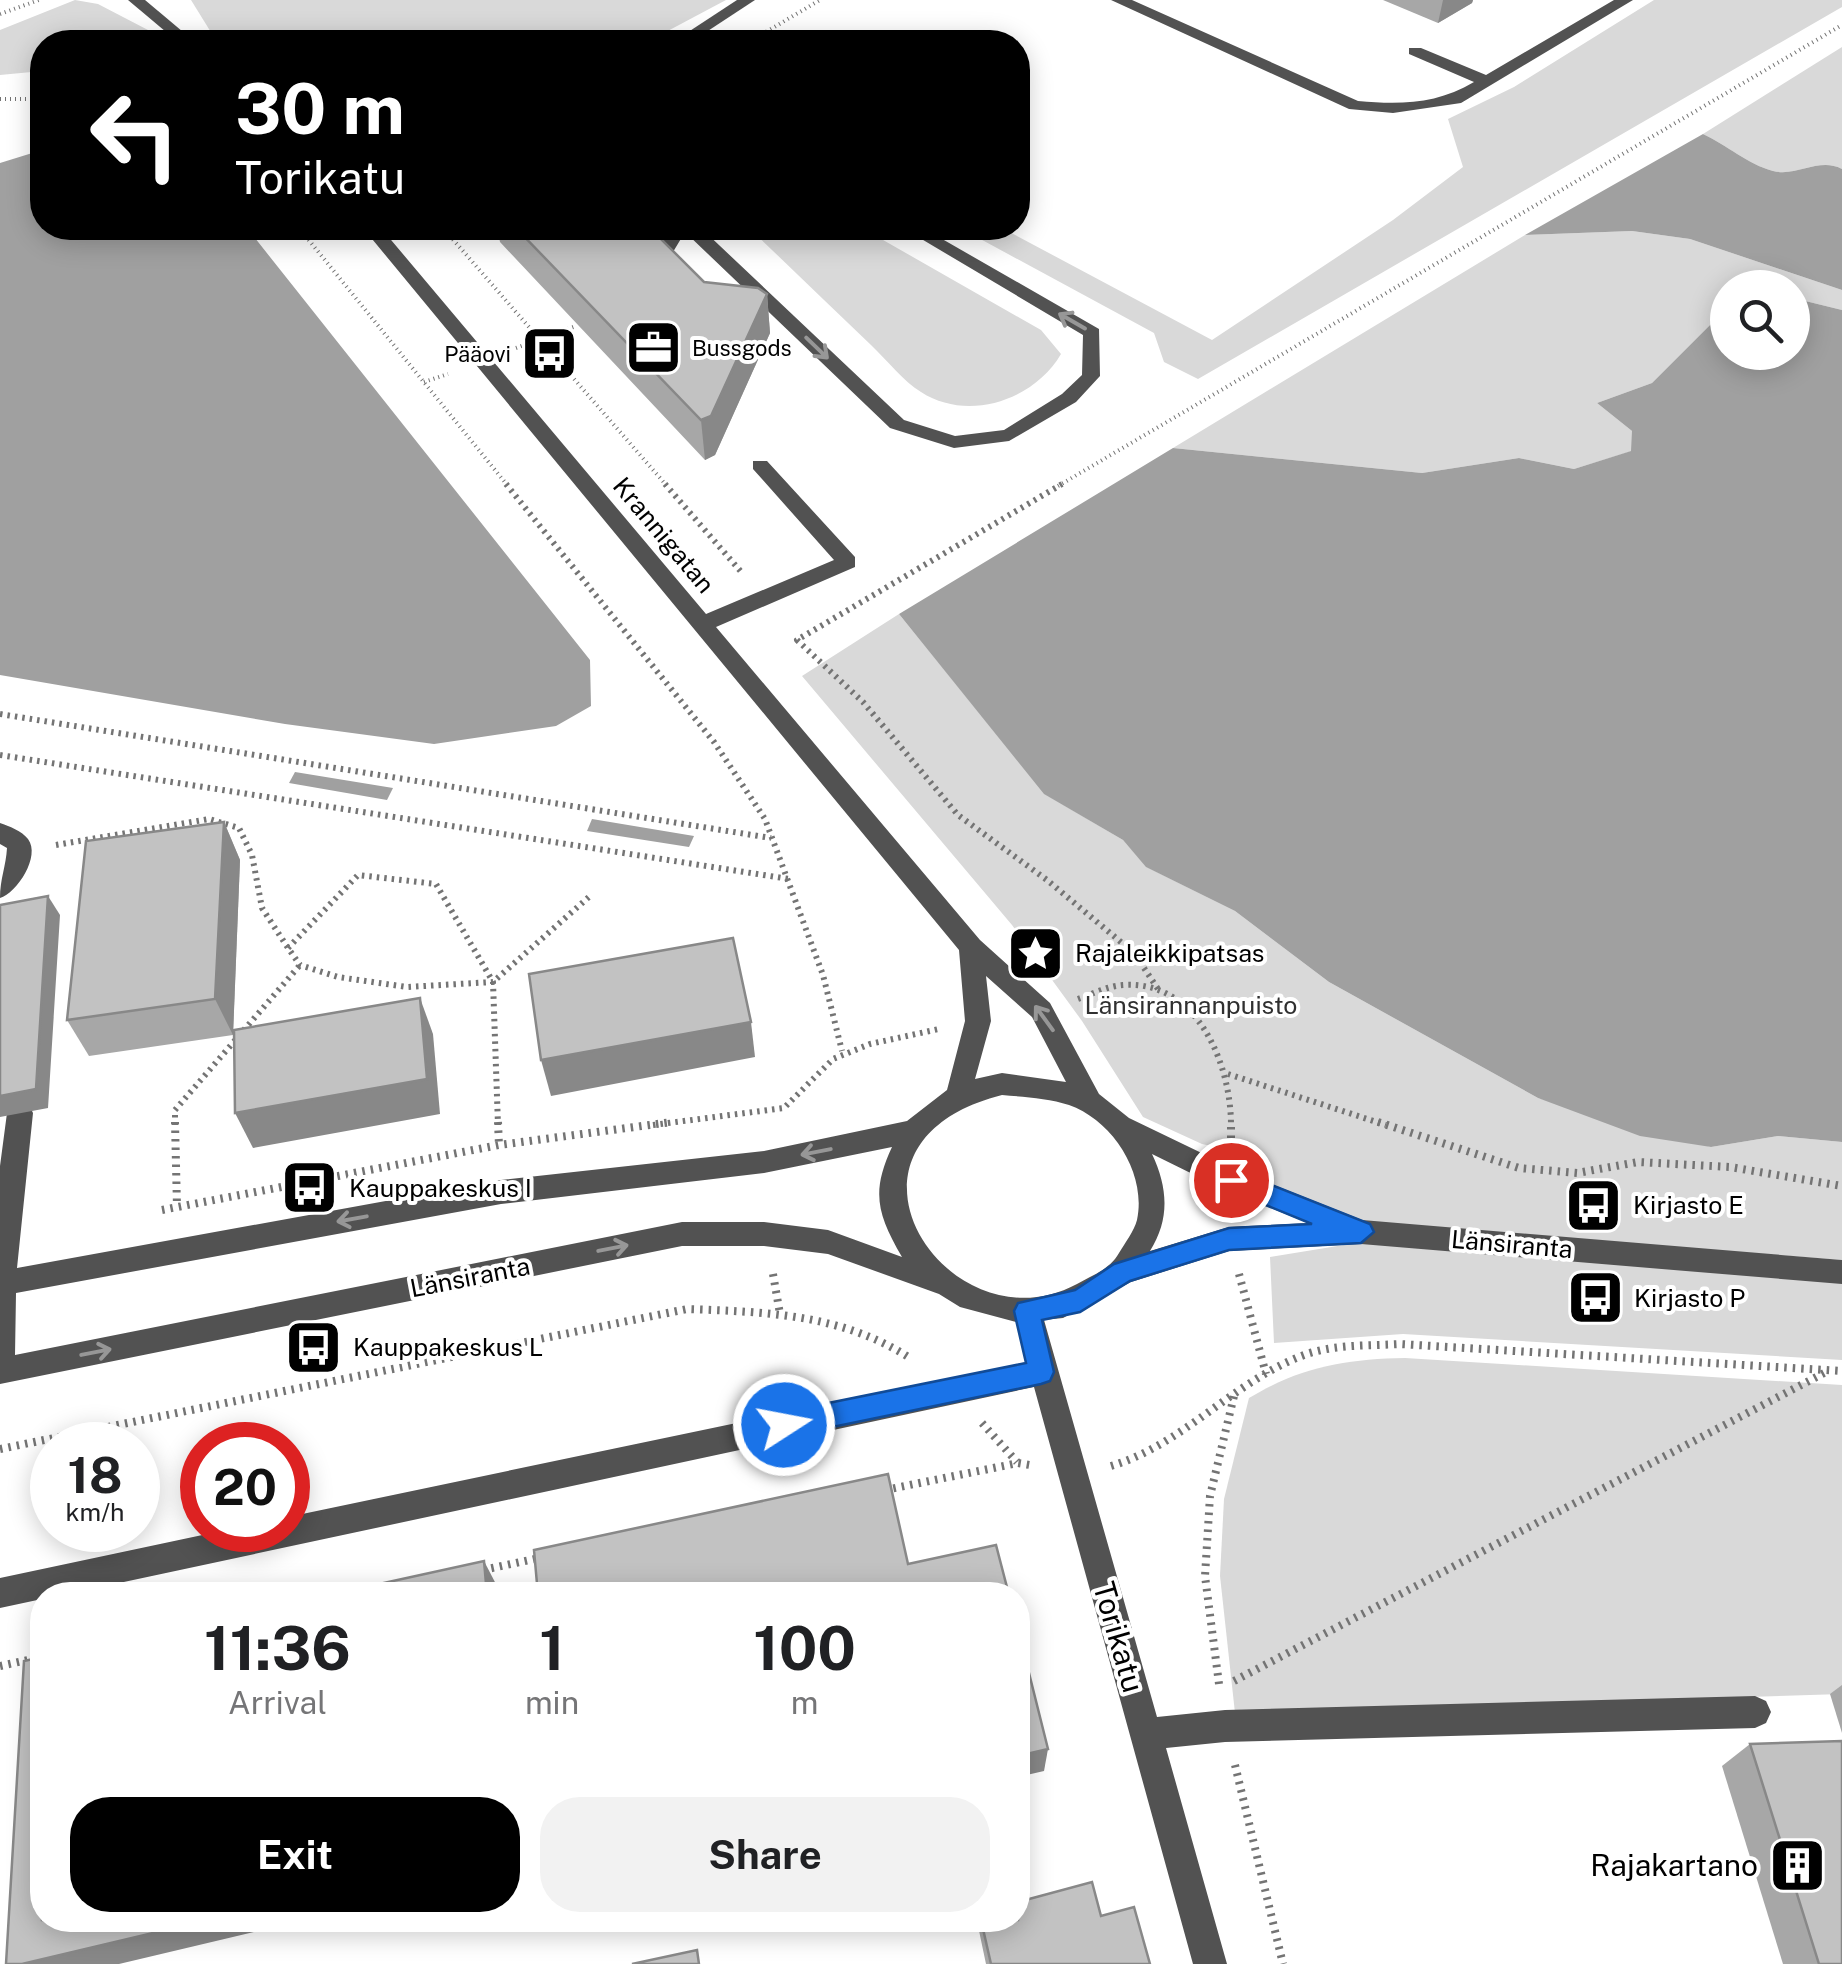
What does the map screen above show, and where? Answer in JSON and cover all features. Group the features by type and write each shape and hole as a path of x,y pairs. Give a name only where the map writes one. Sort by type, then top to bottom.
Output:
{"street":[{"path":"136,0 172,30"},
{"path":"700,30 748,0"},
{"path":"1118,0 1356,106 1427,108 1455,100 1625,0"},
{"path":"1415,51 1488,82"},
{"name":"Krannigatan","path":"382,240 972,947 1041,1010 1090,1104"},
{"path":"658,263 672,240"},
{"path":"695,240 716,264 897,424 954,442 1009,435 1070,398 1091,376 1092,333 932,240"},
{"path":"703,624 848,562 760,465"},
{"path":"0,832 19,844 18,863 0,889"},
{"path":"958,1096 978,1021 972,947"},
{"path":"1,1284 501,1192 764,1162 912,1131 958,1096 1002,1084 1057,1088 1090,1104 1123,1128 1152,1187 1150,1224 1123,1272 1080,1300 1027,1311 980,1304 938,1282 901,1240 891,1207 892,1178 912,1131"},
{"path":"0,1369 8,1151 20,1113"},
{"name":"Länsiranta","path":"1123,1128 1231,1180 1361,1232"},
{"name":"Länsiranta","path":"1123,1272 1229,1239 1361,1232 1842,1272"},
{"name":"Länsiranta","path":"0,1369 682,1234 764,1234 828,1242 938,1282"},
{"name":"Torikatu","path":"1027,1311 1210,1964"},
{"path":"52,1582 1041,1372"},
{"path":"0,1593 30,1587"},
{"path":"1148,1734 1225,1726 1756,1712"}],"path":[{"path":"0,14 39,0"},
{"path":"769,30 820,0"},
{"path":"797,640 1842,26"},
{"path":"0,99 30,98"},
{"path":"158,1211 499,1145 784,1108 808,1074 842,1051 823,976 772,838 714,742 309,240"},
{"path":"453,240 765,598 797,640 863,702 958,815 1047,880 1134,952 1160,992"},
{"path":"538,340 576,326"},
{"path":"0,714 772,838"},
{"path":"0,755 789,880"},
{"path":"18,852 209,819 239,828 252,855 262,908 300,965 338,977 407,987 493,982 590,896"},
{"path":"288,948 358,874 436,884 493,982 501,1192"},
{"path":"177,1208 175,1110 300,965"},
{"path":"1228,1074 1519,1168 1577,1174 1638,1162 1730,1167 1842,1186"},
{"path":"0,1449 688,1309 796,1314 852,1325 901,1351 954,1391 1018,1463"},
{"path":"882,1490 1018,1463 1071,1474 1126,1463 1266,1374 1304,1355 1348,1348 1400,1344 1842,1371"},
{"path":"1220,1689 1828,1370"},
{"path":"473,1572 550,1556"},
{"path":"0,1666 30,1660"}],"green space":[{"path":"75,0 98,4 148,30 30,30 30,72 0,75 0,30"},
{"path":"191,0 726,0 670,30 210,30"},
{"path":"1654,0 1842,0 1842,7 1198,379 1164,362 1154,333 982,240 1024,240 1212,340 1393,220 1463,167 1448,119 1514,87"},
{"path":"1842,47 1842,169 1825,165 1791,172 1773,171 1703,134"},
{"path":"1632,231 1690,239 1782,270 1710,270 1710,325 1652,383 1597,403 1632,431 1632,451 1574,469 1519,458 1422,473 1173,448 1525,235"},
{"path":"762,240 883,240 1041,330 1061,354 1049,370 1018,394 999,402 959,405 921,392"},
{"path":"1810,279 1842,290 1842,310 1810,302"},
{"name":"Länsirannanpuisto","path":"899,614 1045,794 1123,840 1147,867 1235,911 1329,982 1538,1098 1711,1147 1778,1136 1842,1142 1842,1260 1363,1223 1268,1186 1262,1157 1202,1144 1143,1117 1082,1021 1012,925 802,676"},
{"path":"1362,1242 1842,1283 1842,1360 1403,1334 1274,1343 1270,1257"},
{"path":"1405,1358 1842,1385 1842,1694 1235,1713 1220,1576 1224,1499 1249,1398 1287,1379 1324,1367"}],"shaded area":[{"path":"1703,134 1773,171 1791,172 1825,165 1842,169 1842,290 1810,279 1810,270 1782,270 1690,239 1632,231 1525,235"},
{"path":"30,154 30,240 257,240 590,660 591,706 556,726 434,744 285,724 0,675 0,163"},
{"path":"1810,302 1842,310 1842,1142 1778,1136 1711,1147 1640,1136 1538,1098 1329,982 1235,911 1146,867 1123,840 1044,794 899,614 1173,448 1422,473 1519,458 1574,469 1631,451 1632,431 1597,403 1652,383 1710,325 1710,370 1810,370"},
{"path":"295,772 393,788 387,800 289,783"},
{"path":"592,819 694,836 689,847 587,831"}],"building":[{"path":"528,240 662,240 704,282 758,288 767,294 711,416 701,420"},
{"path":"224,822 215,999 67,1020 86,841"},
{"path":"48,896 36,1089 0,1096 0,905"},
{"path":"733,938 751,1022 541,1060 529,974"},
{"path":"420,998 427,1079 235,1113 234,1030"},
{"path":"888,1474 908,1564 996,1545 1006,1582 537,1582 534,1550"},
{"path":"484,1561 486,1582 388,1582"},
{"path":"30,1660 30,1932 157,1932 22,1964 6,1964 24,1661"},
{"path":"1030,1677 1048,1749 1030,1753"},
{"name":"Rajakartano","path":"1842,1741 1842,1964 1819,1964 1750,1744"},
{"path":"1092,1882 1101,1916 1134,1907 1150,1964 991,1964 984,1932 1030,1932 1030,1899"},
{"path":"697,1950 699,1964 632,1964"}],"place":[{"name":"Bussgods","path":"653,348"},
{"name":"Pääovi","path":"550,354"},
{"name":"Rajaleikkipatsas","path":"1036,953"},
{"name":"Kauppakeskus I","path":"310,1188"},
{"name":"Kirjasto E","path":"1594,1205"},
{"name":"Kirjasto P","path":"1595,1298"},
{"name":"Kauppakeskus L","path":"314,1347"},
{"name":"Rajakartano","path":"1797,1865"}],"route":[{"path":"784,1425 1041,1372 1027,1311 1080,1300 1123,1272 1229,1239 1361,1232 1231,1180"}]}
